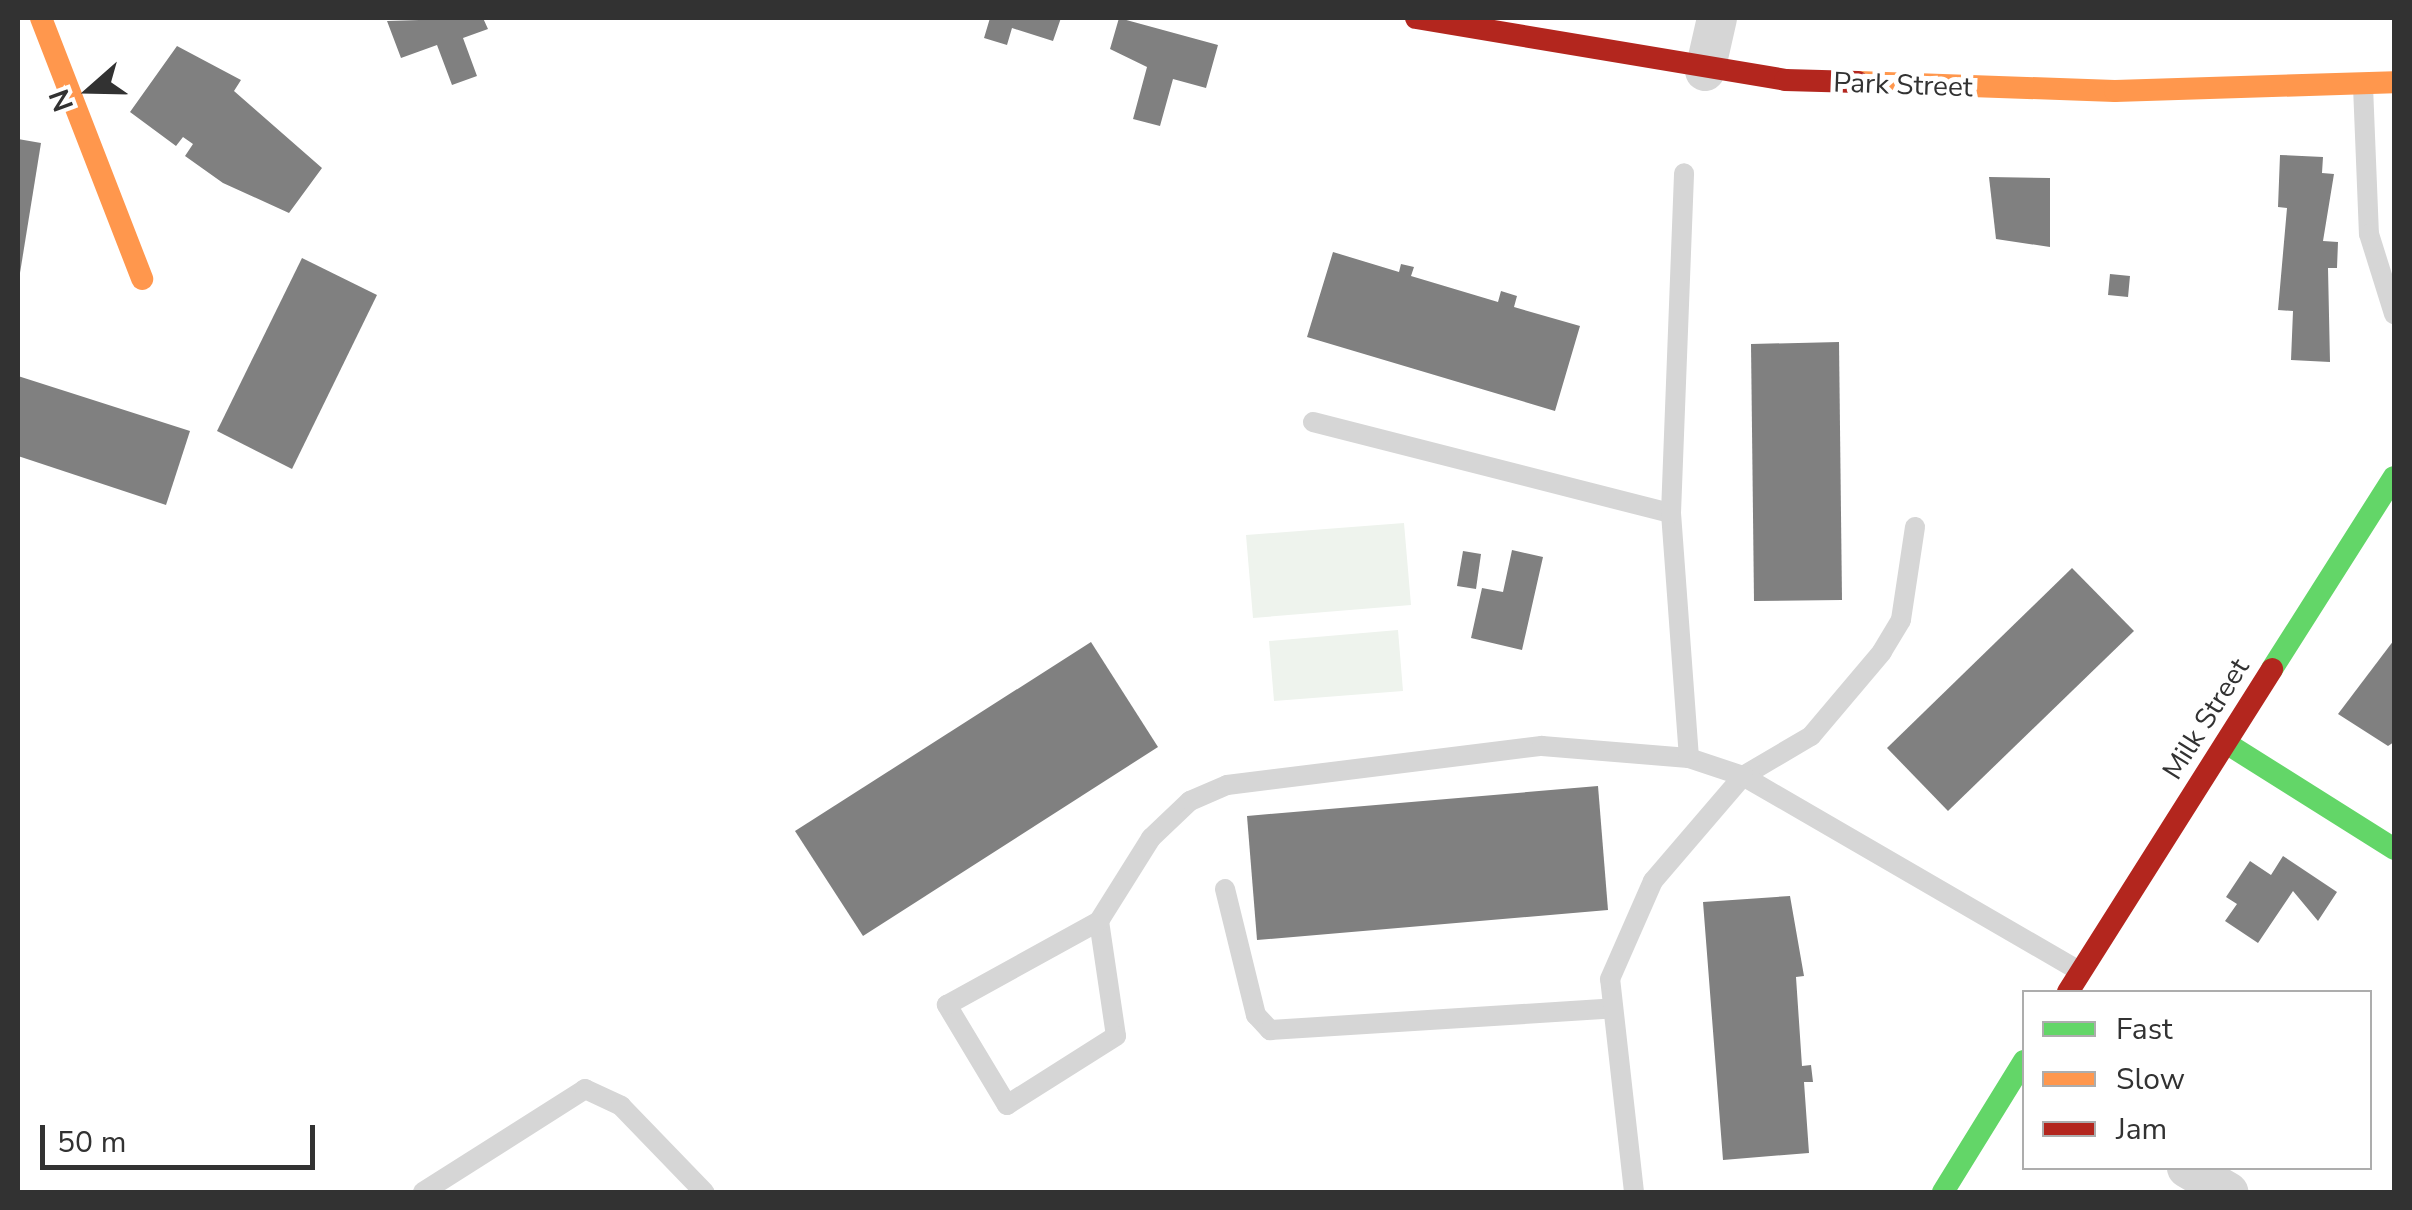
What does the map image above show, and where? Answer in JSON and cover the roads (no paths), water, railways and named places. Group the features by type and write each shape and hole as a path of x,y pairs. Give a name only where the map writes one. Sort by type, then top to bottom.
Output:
{"street":[{"path":"18,24 32,18"},
{"path":"41,18 142,279"},
{"name":"Park Street","path":"1416,18 1705,71 2033,90 2394,82"},
{"path":"1705,71 1718,18"},
{"name":"Milk Street","path":"2069,990 2394,477"},
{"path":"2226,743 2394,849"},
{"path":"1943,1192 2022,1067"},
{"path":"2190,1170 2228,1192"}],"lane":[{"path":"2363,83 2369,234 2394,314"},
{"path":"1684,173 1671,514 1689,758"},
{"path":"1314,422 1671,514"},
{"path":"1634,1192 1606,1009 1620,950 1653,882 1744,776 1811,736 1882,652 1901,620 1915,527"},
{"path":"1099,921 1116,1036 1007,1105 947,1005 1099,921 1151,838 1190,801 1227,784 1542,746 1689,758 1744,776 2081,971"},
{"path":"1225,888 1256,1016 1270,1030 1606,1009"},
{"path":"423,1192 585,1090 621,1106 704,1192"}]}
